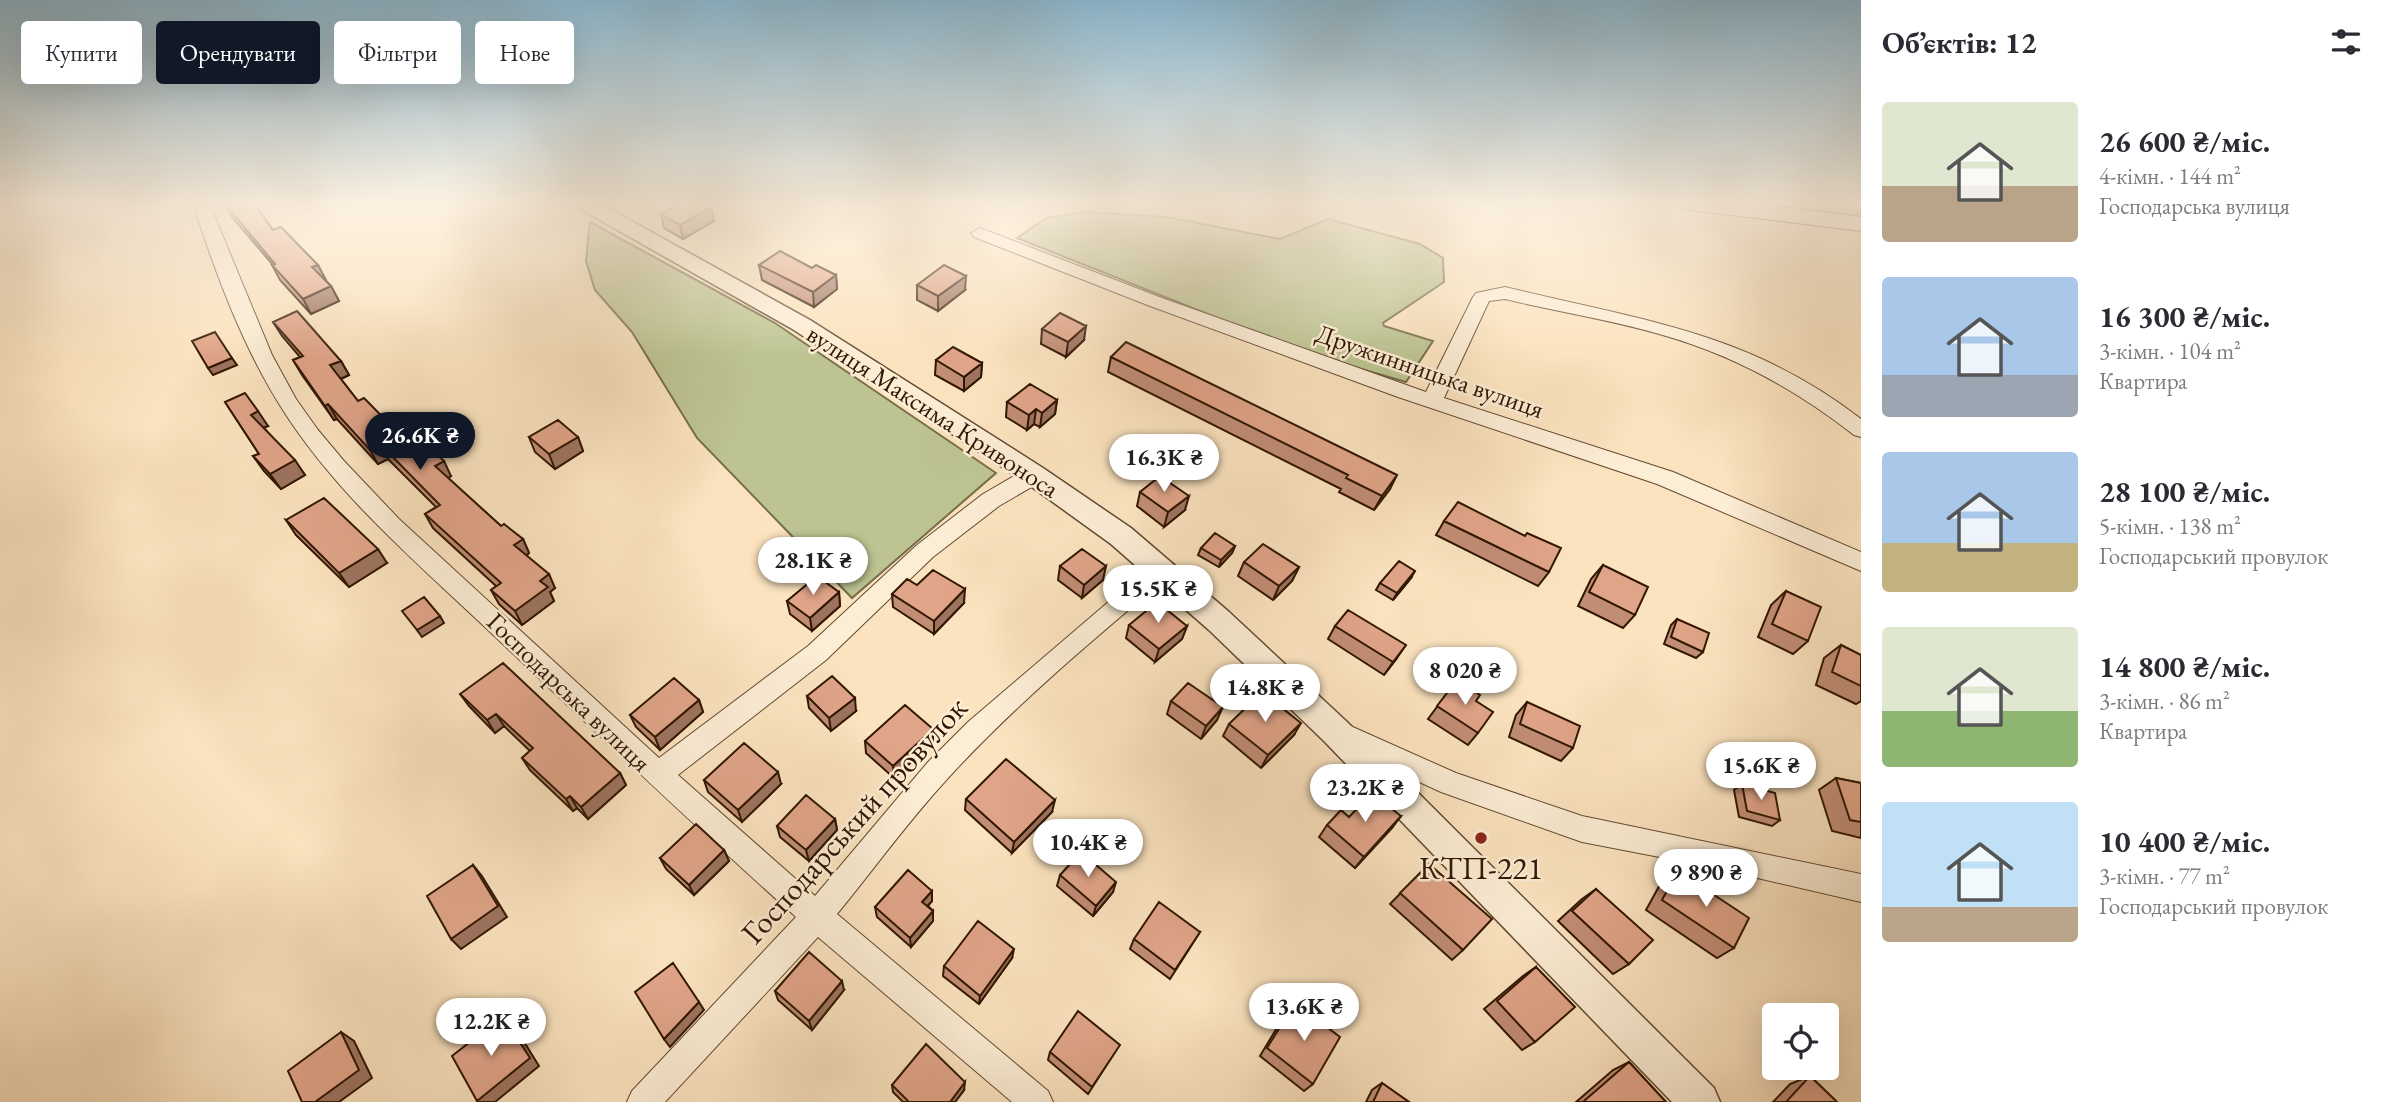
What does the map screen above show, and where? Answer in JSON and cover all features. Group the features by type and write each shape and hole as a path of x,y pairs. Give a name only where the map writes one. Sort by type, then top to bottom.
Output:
{"street":[{"name":"Господарська вулиця","path":"220,254 259,350 290,405 376,509 658,776 817,916 1037,1102"},
{"name":"вулиця Максима Кривоноса","path":"676,254 802,325 1034,475 1121,536 1161,569 1335,730 1700,1102"},
{"name":"Дружинницька вулиця","path":"1035,254 1156,302 1432,401 1665,478 1861,562"},
{"path":"1432,401 1482,297 1505,293 1649,325 1732,354 1791,381 1861,430"},
{"path":"658,776 817,653 925,551 991,500 1034,475"},
{"name":"Господарський провулок","path":"643,1102 817,916 945,763 1114,608 1161,569"},
{"path":"1335,730 1450,783 1582,830 1701,852 1861,888"}],"green space":[{"path":"587,254 649,254 775,323 996,473 852,598 697,438 632,332 595,290 586,261"},
{"path":"1058,254 1437,254 1443,258 1444,282 1383,323 1384,326 1433,341 1406,382 1306,353"}],"building":[{"path":"267,254 308,254 318,265 312,267 331,286 303,299 272,265 275,264"},
{"path":"775,254 786,254 812,268 816,265 836,275 813,292 759,265"},
{"path":"944,265 966,276 938,296 917,285"},
{"path":"297,311 341,361 330,365 358,401 364,398 411,446 421,440 444,461 435,466 501,526 504,524 523,539 514,545 549,574 540,581 548,587 515,611 491,590 501,583 425,514 440,505 380,444 370,450 328,404 325,406 293,360 303,356 273,322"},
{"path":"1060,313 1086,326 1068,342 1042,329"},
{"path":"215,332 232,358 208,368 192,341"},
{"path":"1126,342 1397,475 1382,496 1346,478 1348,475 1111,357"},
{"path":"953,347 982,363 964,377 936,360"},
{"path":"1030,384 1057,400 1042,413 1036,409 1029,415 1007,402"},
{"path":"245,393 258,411 251,415 295,460 270,474 253,456 259,454 225,402"},
{"path":"558,420 578,437 549,454 529,437"},
{"path":"1160,476 1189,496 1168,512 1140,492"},
{"path":"324,498 378,549 339,573 286,520"},
{"path":"1458,502 1525,536 1527,533 1561,548 1549,572 1444,521"},
{"path":"1215,533 1235,546 1221,560 1201,548"},
{"path":"1263,544 1299,567 1279,586 1244,562"},
{"path":"1082,549 1106,566 1084,585 1060,566"},
{"path":"1399,561 1415,571 1397,593 1380,583"},
{"path":"1603,565 1648,587 1635,615 1589,592"},
{"path":"933,570 965,589 934,621 892,594 907,579 917,585"},
{"path":"817,576 839,592 810,618 787,601"},
{"path":"1786,591 1821,607 1808,641 1772,624"},
{"path":"424,597 440,616 417,630 402,611"},
{"path":"1157,602 1187,626 1159,649 1129,625"},
{"path":"1348,610 1406,645 1393,662 1335,626"},
{"path":"1677,619 1709,633 1703,652 1671,637"},
{"path":"1841,645 1861,655 1861,686 1832,672"},
{"path":"503,663 620,773 581,807 570,796 566,799 522,758 533,748 496,714 487,720 460,694"},
{"path":"832,676 855,698 829,718 807,696"},
{"path":"674,678 699,700 655,737 630,715"},
{"path":"1457,680 1480,695 1476,701 1493,712 1478,733 1437,706"},
{"path":"1188,683 1223,707 1206,726 1171,701"},
{"path":"1262,692 1301,723 1268,755 1229,724"},
{"path":"1527,702 1580,726 1573,748 1520,724"},
{"path":"905,705 933,729 893,766 865,741"},
{"path":"744,743 778,772 738,810 704,780"},
{"path":"1006,759 1055,800 1014,842 966,799"},
{"path":"1836,778 1861,783 1861,822 1850,820"},
{"path":"1742,784 1775,793 1780,820 1747,811"},
{"path":"1372,793 1401,816 1364,857 1327,825 1341,810 1349,817"},
{"path":"806,795 835,819 806,850 777,826"},
{"path":"696,824 724,850 689,885 660,858"},
{"path":"1081,852 1116,882 1096,906 1060,875"},
{"path":"1429,864 1492,919 1463,950 1400,893"},
{"path":"473,865 498,906 451,939 427,896"},
{"path":"908,870 932,891 922,902 933,911 910,938 875,907"},
{"path":"1678,871 1749,918 1734,948 1662,900"},
{"path":"1596,889 1653,940 1629,964 1572,911"},
{"path":"1159,902 1200,932 1175,970 1134,939"},
{"path":"978,921 1014,949 980,996 944,966"},
{"path":"809,952 842,981 809,1021 775,991"},
{"path":"673,963 699,1002 664,1039 635,992"},
{"path":"1536,967 1575,1007 1535,1042 1497,1001"},
{"path":"1295,1003 1340,1037 1313,1084 1267,1048"},
{"path":"1078,1011 1120,1045 1092,1087 1050,1052"},
{"path":"503,1016 530,1058 477,1101 452,1056"},
{"path":"341,1032 359,1070 315,1102 302,1102 288,1071"},
{"path":"926,1044 965,1082 950,1102 909,1102 892,1085"},
{"path":"1629,1062 1666,1102 1584,1101"},
{"path":"1806,1080 1814,1080 1837,1102 1786,1102"},
{"path":"1382,1083 1409,1102 1373,1102"}],"place":[{"name":"КТП-221","path":"1481,838"}]}
